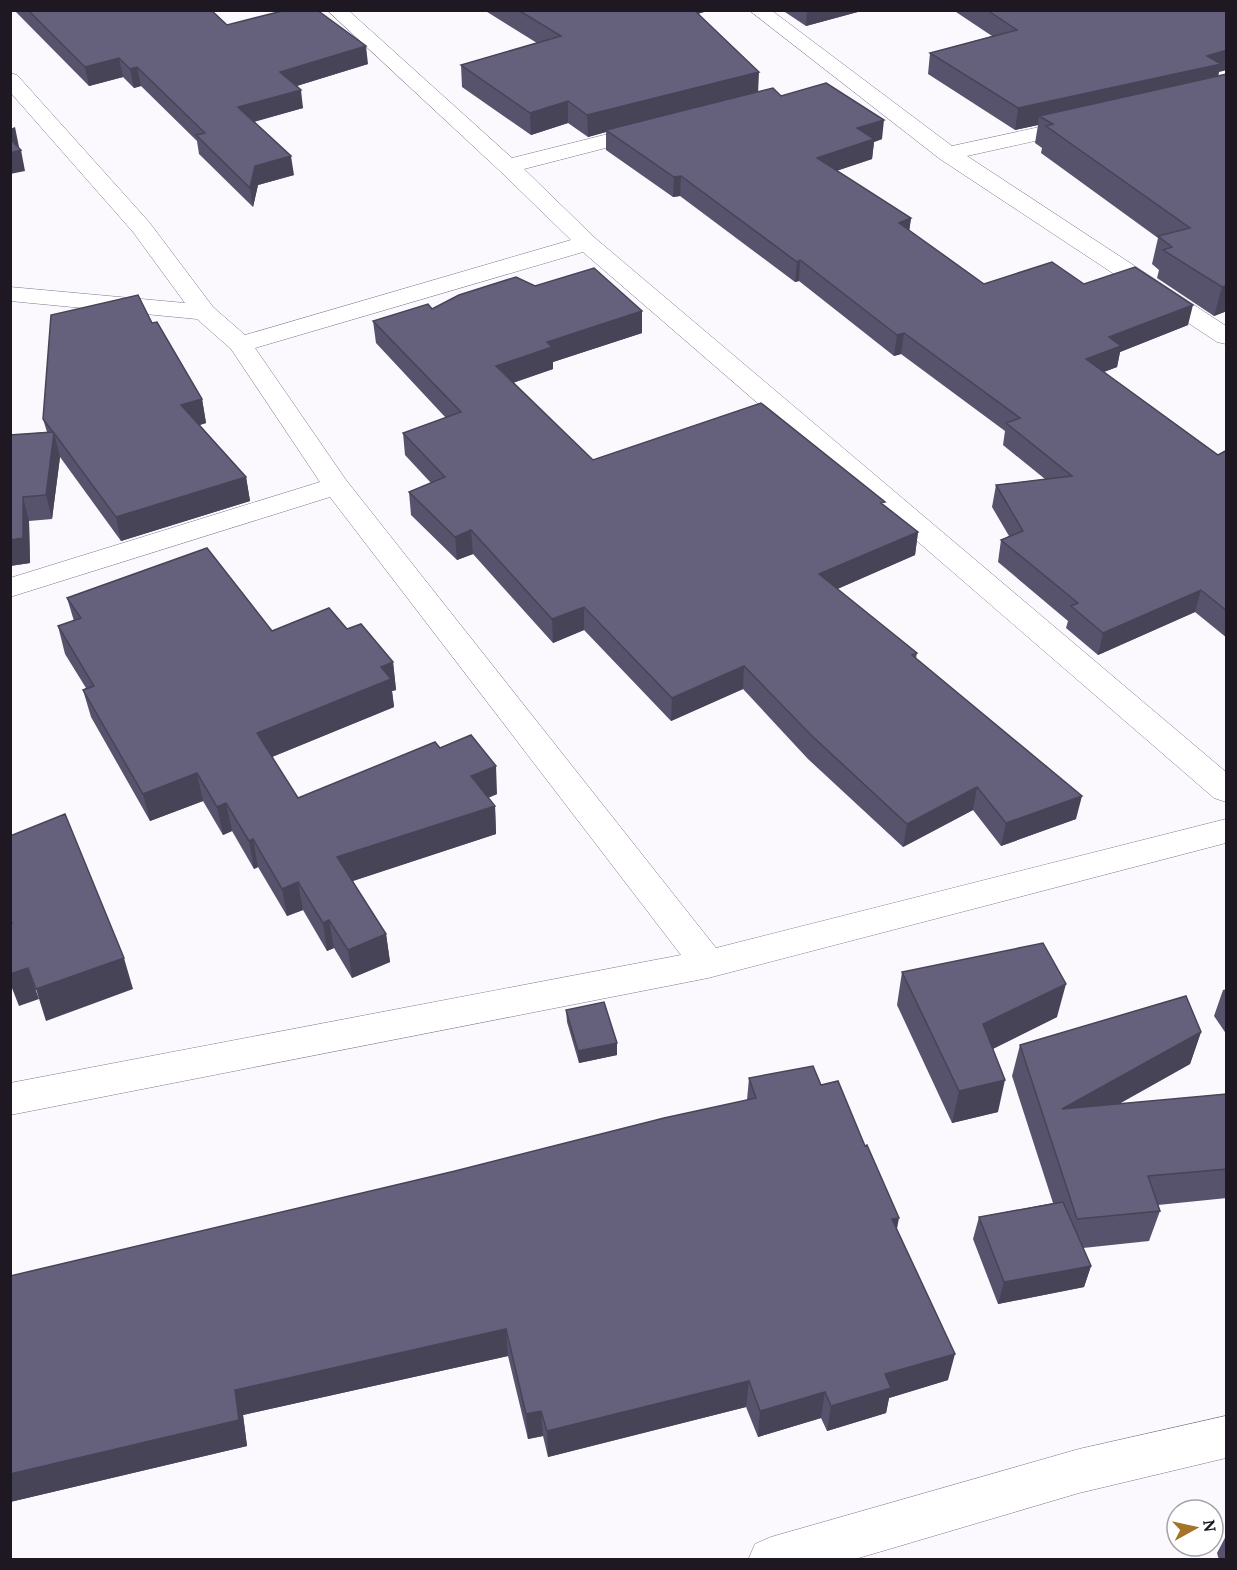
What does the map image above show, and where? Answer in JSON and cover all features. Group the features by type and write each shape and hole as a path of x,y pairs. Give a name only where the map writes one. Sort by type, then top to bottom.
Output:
{"street":[{"path":"336,10 508,166 587,243 1227,790"},
{"path":"758,10 948,154 1227,337"},
{"path":"827,85 850,79"},
{"path":"10,80 141,227 204,312 240,344 336,486 708,964"},
{"path":"948,154 1099,120"},
{"path":"508,166 668,125"},
{"path":"240,344 587,243"},
{"path":"10,294 204,312"},
{"path":"10,588 336,486"},
{"path":"10,1099 708,964 1227,831"},
{"path":"771,1560 1079,1471 1227,1437"}],"building":[{"path":"28,10 211,10 227,25 286,10 317,10 366,46 280,72 301,90 238,107 291,156 255,166 250,188 196,135 205,133 137,67 130,69 119,58 85,67"},
{"path":"518,10 694,10 759,72 587,115 568,101 530,113 461,65 561,36"},
{"path":"987,10 1227,10 1227,50 1207,56 1221,64 1018,108 930,53 1017,30"},
{"path":"1227,74 1227,285 1222,287 1163,250 1172,247 1158,236 1190,228 1046,126 1053,124 1039,116"},
{"path":"826,83 884,120 857,128 874,139 817,158 911,218 899,223 984,284 1052,262 1084,284 1135,267 1193,305 1109,337 1121,346 1086,359 1218,455 1227,450 1227,611 1201,590 1103,633 1071,606 1078,603 1001,540 1023,531 996,485 1072,476 1006,423 1020,418 904,333 897,335 800,260 797,262 681,176 674,177 606,130 773,88 781,96"},
{"path":"10,139 21,150 10,153"},
{"path":"594,268 642,311 547,342 552,347 496,366 593,460 761,403 885,502 881,503 918,532 819,574 917,653 912,655 1082,796 1006,823 977,787 907,824 811,735 744,666 672,698 584,607 552,619 471,530 455,537 409,492 445,477 403,433 461,412 373,321 428,304 432,309 459,295 516,277 535,286"},
{"path":"138,295 152,323 157,322 202,399 181,405 246,477 116,517 54,433 46,495 23,497 23,538 10,540 10,435 53,432 43,419 51,315"},
{"path":"207,548 272,631 329,608 347,629 361,624 393,662 381,667 391,679 257,733 298,798 435,742 440,748 471,735 496,766 471,776 495,806 337,857 386,934 348,950 329,920 323,923 298,882 282,889 253,839 249,841 226,803 217,807 197,773 143,794 83,690 94,686 58,626 81,618 67,598"},
{"path":"65,814 124,958 36,989 28,968 10,974 10,924 12,923 10,920 10,836"},
{"path":"1043,943 1066,984 983,1024 1005,1080 959,1091 902,972"},
{"path":"1186,996 1201,1032 1062,1109 1226,1094 1227,1169 1148,1176 1160,1211 1077,1219 1020,1045"},
{"path":"604,1002 617,1043 578,1051 566,1010"},
{"path":"813,1066 821,1085 838,1081 899,1218 892,1219 955,1354 885,1374 891,1388 831,1406 825,1392 760,1411 749,1381 547,1431 541,1411 526,1414 506,1329 235,1390 239,1420 10,1474 10,1276 455,1171 664,1118 756,1098 749,1078"},
{"path":"1063,1202 1091,1266 1004,1282 979,1217"}]}
